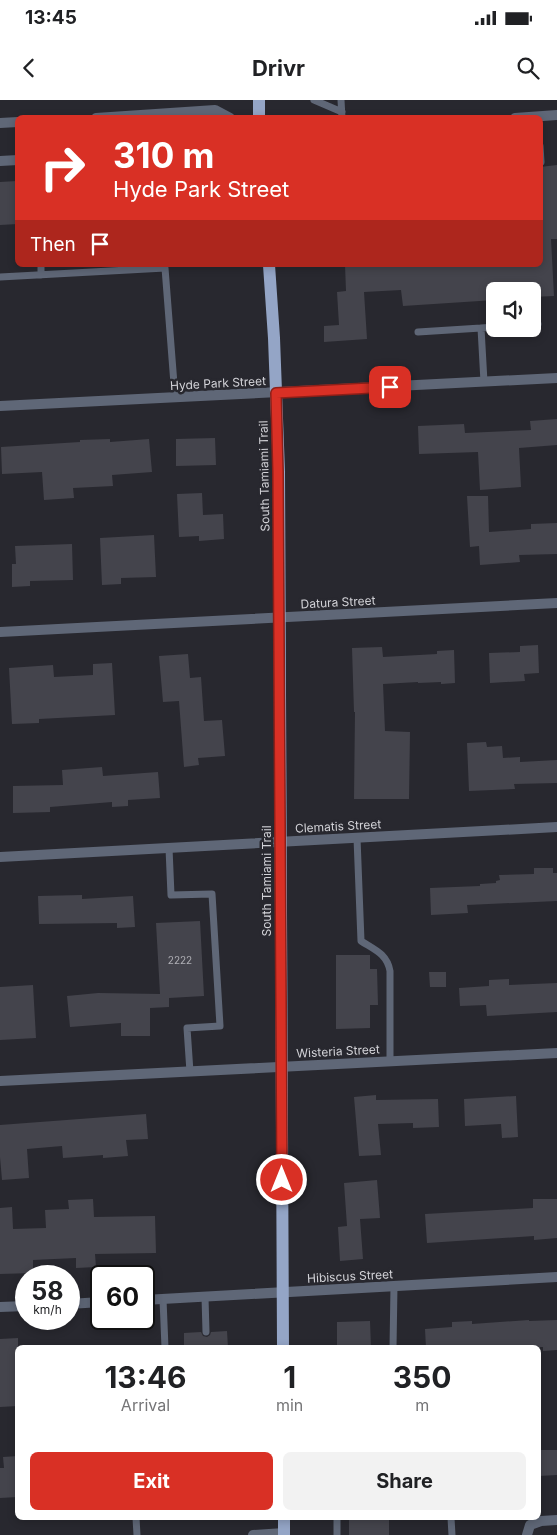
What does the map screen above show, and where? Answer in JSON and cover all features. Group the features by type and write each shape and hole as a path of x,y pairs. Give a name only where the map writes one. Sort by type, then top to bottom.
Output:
{"main road":[{"path":"258,100 260,115"},
{"name":"South Tamiami Trail","path":"269,267 276,393 279,550 283,1345"},
{"path":"284,1520 284,1534"}],"street":[{"path":"141,115 215,110 224,115"},
{"path":"543,117 557,115"},
{"path":"0,123 15,122"},
{"path":"0,161 15,160"},
{"name":"Hyde Park Street","path":"0,406 557,378"},
{"name":"Datura Street","path":"0,632 557,603"},
{"name":"Clematis Street","path":"0,857 557,827"},
{"name":"Wisteria Street","path":"0,1082 557,1052"},
{"name":"Hibiscus Street","path":"155,1299 557,1278"},
{"path":"0,1308 15,1307"},
{"path":"527,1535 530,1525 541,1521 557,1520"},
{"path":"253,1535 284,1534"}],"lane":[{"path":"314,100 342,115"},
{"path":"341,100 342,115"},
{"path":"41,267 41,275"},
{"path":"0,277 151,267"},
{"path":"165,267 175,397"},
{"path":"481,328 484,382"},
{"path":"418,332 486,328"},
{"path":"357,838 361,941 378,951 388,961 390,971 390,1061"},
{"path":"169,848 172,895 212,894 220,1026 187,1028 190,1072"},
{"path":"393,1345 394,1286"},
{"path":"205,1297 206,1332"},
{"path":"163,1299 165,1345"},
{"path":"136,1520 136,1535"},
{"path":"337,1520 337,1535"},
{"path":"451,1520 452,1535"}],"building":[{"path":"557,165 557,239 551,239 554,296 541,297 541,282 486,282 486,301 403,306 401,290 364,292 367,339 324,342 324,326 339,325 337,292 346,291 345,267 543,267 543,167"},
{"path":"15,181 15,224 0,225 0,182"},
{"path":"557,419 557,445 519,448 521,487 480,490 478,452 419,454 418,426 464,424 465,433 531,430 530,421"},
{"path":"215,438 216,465 176,466 176,439"},
{"path":"110,439 110,442 149,439 152,472 112,475 113,486 73,488 74,498 44,500 42,472 2,474 1,447"},
{"path":"202,493 203,515 223,514 224,539 199,541 199,536 179,537 177,494"},
{"path":"467,496 488,496 489,532 531,529 531,524 557,523 557,554 519,555 520,562 480,565 479,546 470,547"},
{"path":"154,535 156,577 121,578 121,584 102,585 100,538"},
{"path":"72,544 73,580 30,581 30,586 12,587 12,564 16,564 15,546"},
{"path":"538,645 539,673 524,674 525,681 490,683 489,653 520,652 520,646"},
{"path":"382,647 383,657 437,654 437,651 454,650 455,683 418,682 383,684 385,731 410,732 409,799 354,799 355,712 352,648"},
{"path":"188,654 190,678 201,677 204,721 222,720 225,756 198,758 199,765 184,767 179,701 163,702 159,656"},
{"path":"112,663 115,715 39,719 39,723 12,724 9,668 53,665 54,677 93,675 93,664"},
{"path":"486,742 487,747 502,746 503,758 520,757 520,762 557,760 557,783 514,784 515,789 469,791 467,743"},
{"path":"102,767 103,776 158,772 160,798 128,800 128,806 112,807 112,802 50,807 50,812 13,813 13,786 63,785 62,770"},
{"path":"534,868 553,868 553,873 557,873 557,901 467,905 468,913 431,915 430,888 480,886 480,884 496,883 496,881 500,880 499,875 534,874"},
{"path":"82,895 82,899 133,896 135,927 117,928 117,923 39,924 38,896"},
{"path":"200,921 204,996 169,998 169,1007 150,1008 150,1036 121,1036 121,1023 70,1027 67,996 98,993 160,994 156,923"},
{"path":"336,955 370,955 370,969 377,969 378,1005 370,1005 370,1028 336,1029"},
{"path":"429,972 446,972 446,987 430,987"},
{"path":"509,979 509,985 557,983 557,1012 487,1016 486,1005 460,1006 459,988 489,986 489,980"},
{"path":"33,985 36,1038 0,1040 0,987"},
{"path":"376,1095 376,1100 438,1099 439,1127 413,1128 413,1123 378,1124 381,1155 359,1156 354,1097"},
{"path":"516,1096 518,1137 502,1138 501,1124 465,1126 464,1099"},
{"path":"146,1114 148,1139 126,1140 128,1156 103,1158 103,1155 63,1158 62,1146 27,1149 29,1178 2,1180 0,1125"},
{"path":"377,1180 380,1218 360,1219 363,1259 340,1261 338,1227 347,1226 344,1183"},
{"path":"93,1199 94,1217 155,1216 156,1253 95,1254 96,1265 90,1265 90,1267 80,1268 80,1265 76,1265 76,1258 33,1260 33,1265 15,1265 15,1274 0,1274 0,1208 12,1207 13,1229 46,1228 45,1210 69,1209 68,1200"},
{"path":"533,1199 557,1199 557,1238 534,1240 534,1236 427,1243 425,1214 533,1208"},
{"path":"557,1320 557,1350 543,1351 541,1345 426,1345 425,1329 452,1327 452,1322 472,1321 472,1324"},
{"path":"370,1321 371,1345 337,1345 337,1322"},
{"path":"227,1331 228,1345 184,1345 184,1333 201,1332 203,1336 207,1337 211,1332"},
{"path":"18,1338 18,1345 15,1345 15,1406 0,1407 0,1339"},
{"path":"541,1450 557,1450 557,1475 541,1476"},
{"path":"15,1456 15,1497 0,1498 0,1468 4,1468 3,1457"},
{"path":"349,1520 389,1520 389,1535 349,1535"}],"route":[{"path":"282,1180 276,393 390,387"}]}
